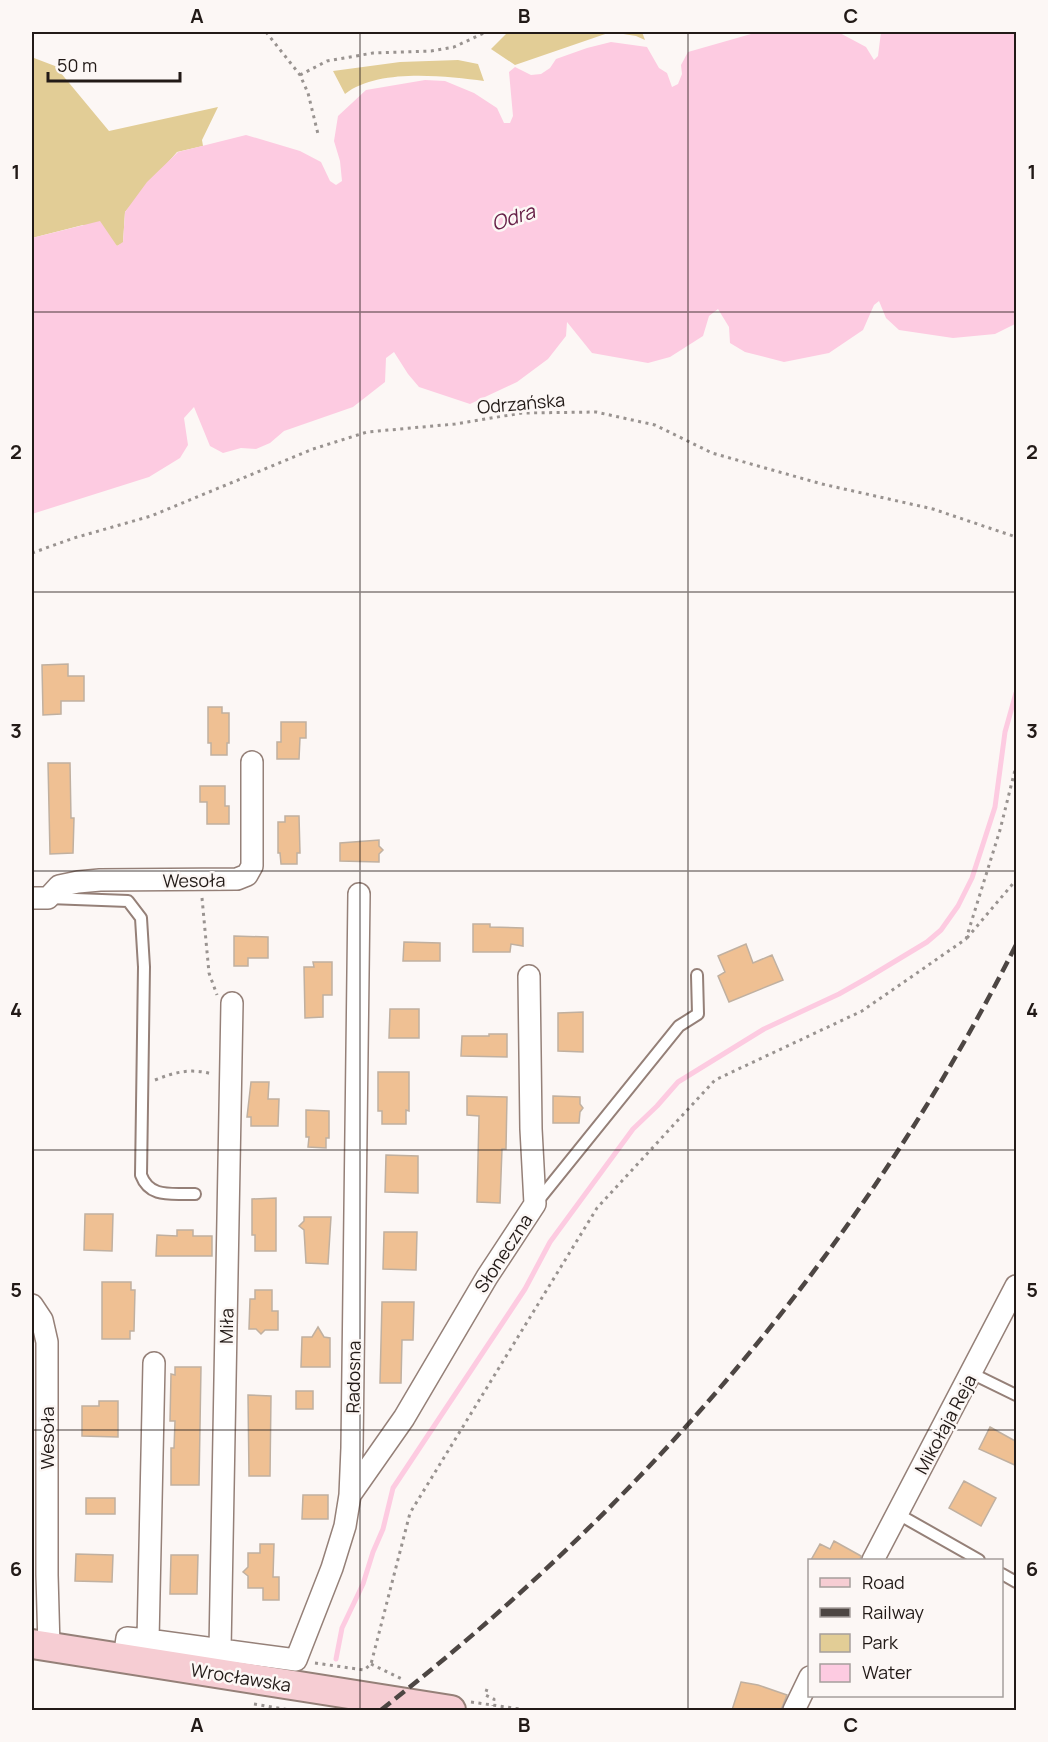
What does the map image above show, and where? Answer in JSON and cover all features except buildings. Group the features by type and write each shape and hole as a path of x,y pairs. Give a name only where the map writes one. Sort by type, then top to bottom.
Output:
{"main road":[{"name":"Wrocławska","path":"40,1645 451,1710"}],"street":[{"name":"Wesoła","path":"40,898 59,886 100,880 237,879 247,875 252,867 252,762"},
{"name":"Radosna","path":"296,1660 339,1547 351,1495 359,894"},
{"name":"Słoneczna","path":"351,1495 404,1418 471,1303 535,1204 531,1129 529,976"},
{"name":"Miła","path":"220,1650 231,1011"},
{"name":"Mikołaja Reja","path":"874,1559 1017,1286"},
{"name":"Wesoła","path":"32,1305 42,1320 47,1342 47,1575 40,1645"},
{"path":"148,1640 154,1362"},
{"path":"124,1658 127,1638 296,1660"},
{"path":"794,1710 808,1681"}],"lane":[{"path":"40,898 128,901 141,918 144,967 141,1174 146,1186 156,1192 195,1194"},
{"path":"535,1204 679,1026 698,1014 697,975"},
{"path":"971,1373 1017,1395"},
{"path":"898,1514 977,1559"},
{"path":"1003,1575 1017,1582"}],"path":[{"path":"266,32 300,75 308,93 318,134"},
{"path":"300,75 327,61 374,53 431,51 454,46 486,32"},
{"name":"Odrzańska","path":"32,553 151,516 313,449 367,432 411,426 455,424 522,413 596,411 656,425 712,453 822,484 933,509 1017,537"},
{"path":"966,939 1017,766"},
{"path":"200,880 208,973 214,989 231,1011"},
{"path":"296,1660 364,1670 371,1664 410,1513 597,1208 715,1080 862,1011 966,939 1017,880"},
{"path":"142,1085 172,1073 197,1070 216,1075 230,1084"},
{"path":"371,1664 396,1675"},
{"path":"487,1689 485,1695 494,1699 493,1706"}],"green space":[{"path":"508,32 611,32 515,65 491,49"},
{"path":"611,32 642,32 645,40 636,36"},
{"path":"32,59 55,66 109,131 218,107 202,140 203,146 177,152 125,212 123,243 117,246 83,225 32,238"},
{"path":"458,60 478,64 484,81 432,76 393,77 375,80 345,94 333,71 400,62"}],"water":[{"name":"Odra","path":"758,32 838,32 866,47 874,60 878,56 881,32 1016,33 1015,324 995,334 953,338 899,330 886,318 879,301 874,305 863,330 829,353 784,362 745,352 730,343 729,327 718,309 709,316 703,336 670,357 648,363 592,353 567,322 566,336 548,359 517,382 470,404 419,387 394,352 386,358 385,382 353,407 284,431 270,443 256,449 241,448 223,453 210,446 194,407 184,418 188,445 180,458 149,477 32,514 32,238 100,221 117,246 123,242 125,212 147,182 178,152 246,135 300,151 321,162 330,181 336,185 342,181 340,161 334,141 338,116 366,90 425,80 445,81 474,93 497,108 504,123 510,123 513,116 509,72 515,67 531,75 541,74 550,68 556,59 611,42 647,47 659,68 667,73 672,87 678,84 682,74 681,65 688,52"}],"waterway":[{"path":"336,1659 342,1628 363,1584 383,1529 393,1488 525,1289 550,1242 633,1129 678,1082 764,1029 839,994 927,942 941,930 958,906 972,878 995,807 1005,732 1016,693"}],"railway":[{"path":"381,1710 478,1630 571,1545 659,1456 741,1363 818,1265 890,1163 956,1056 1016,945"}]}
